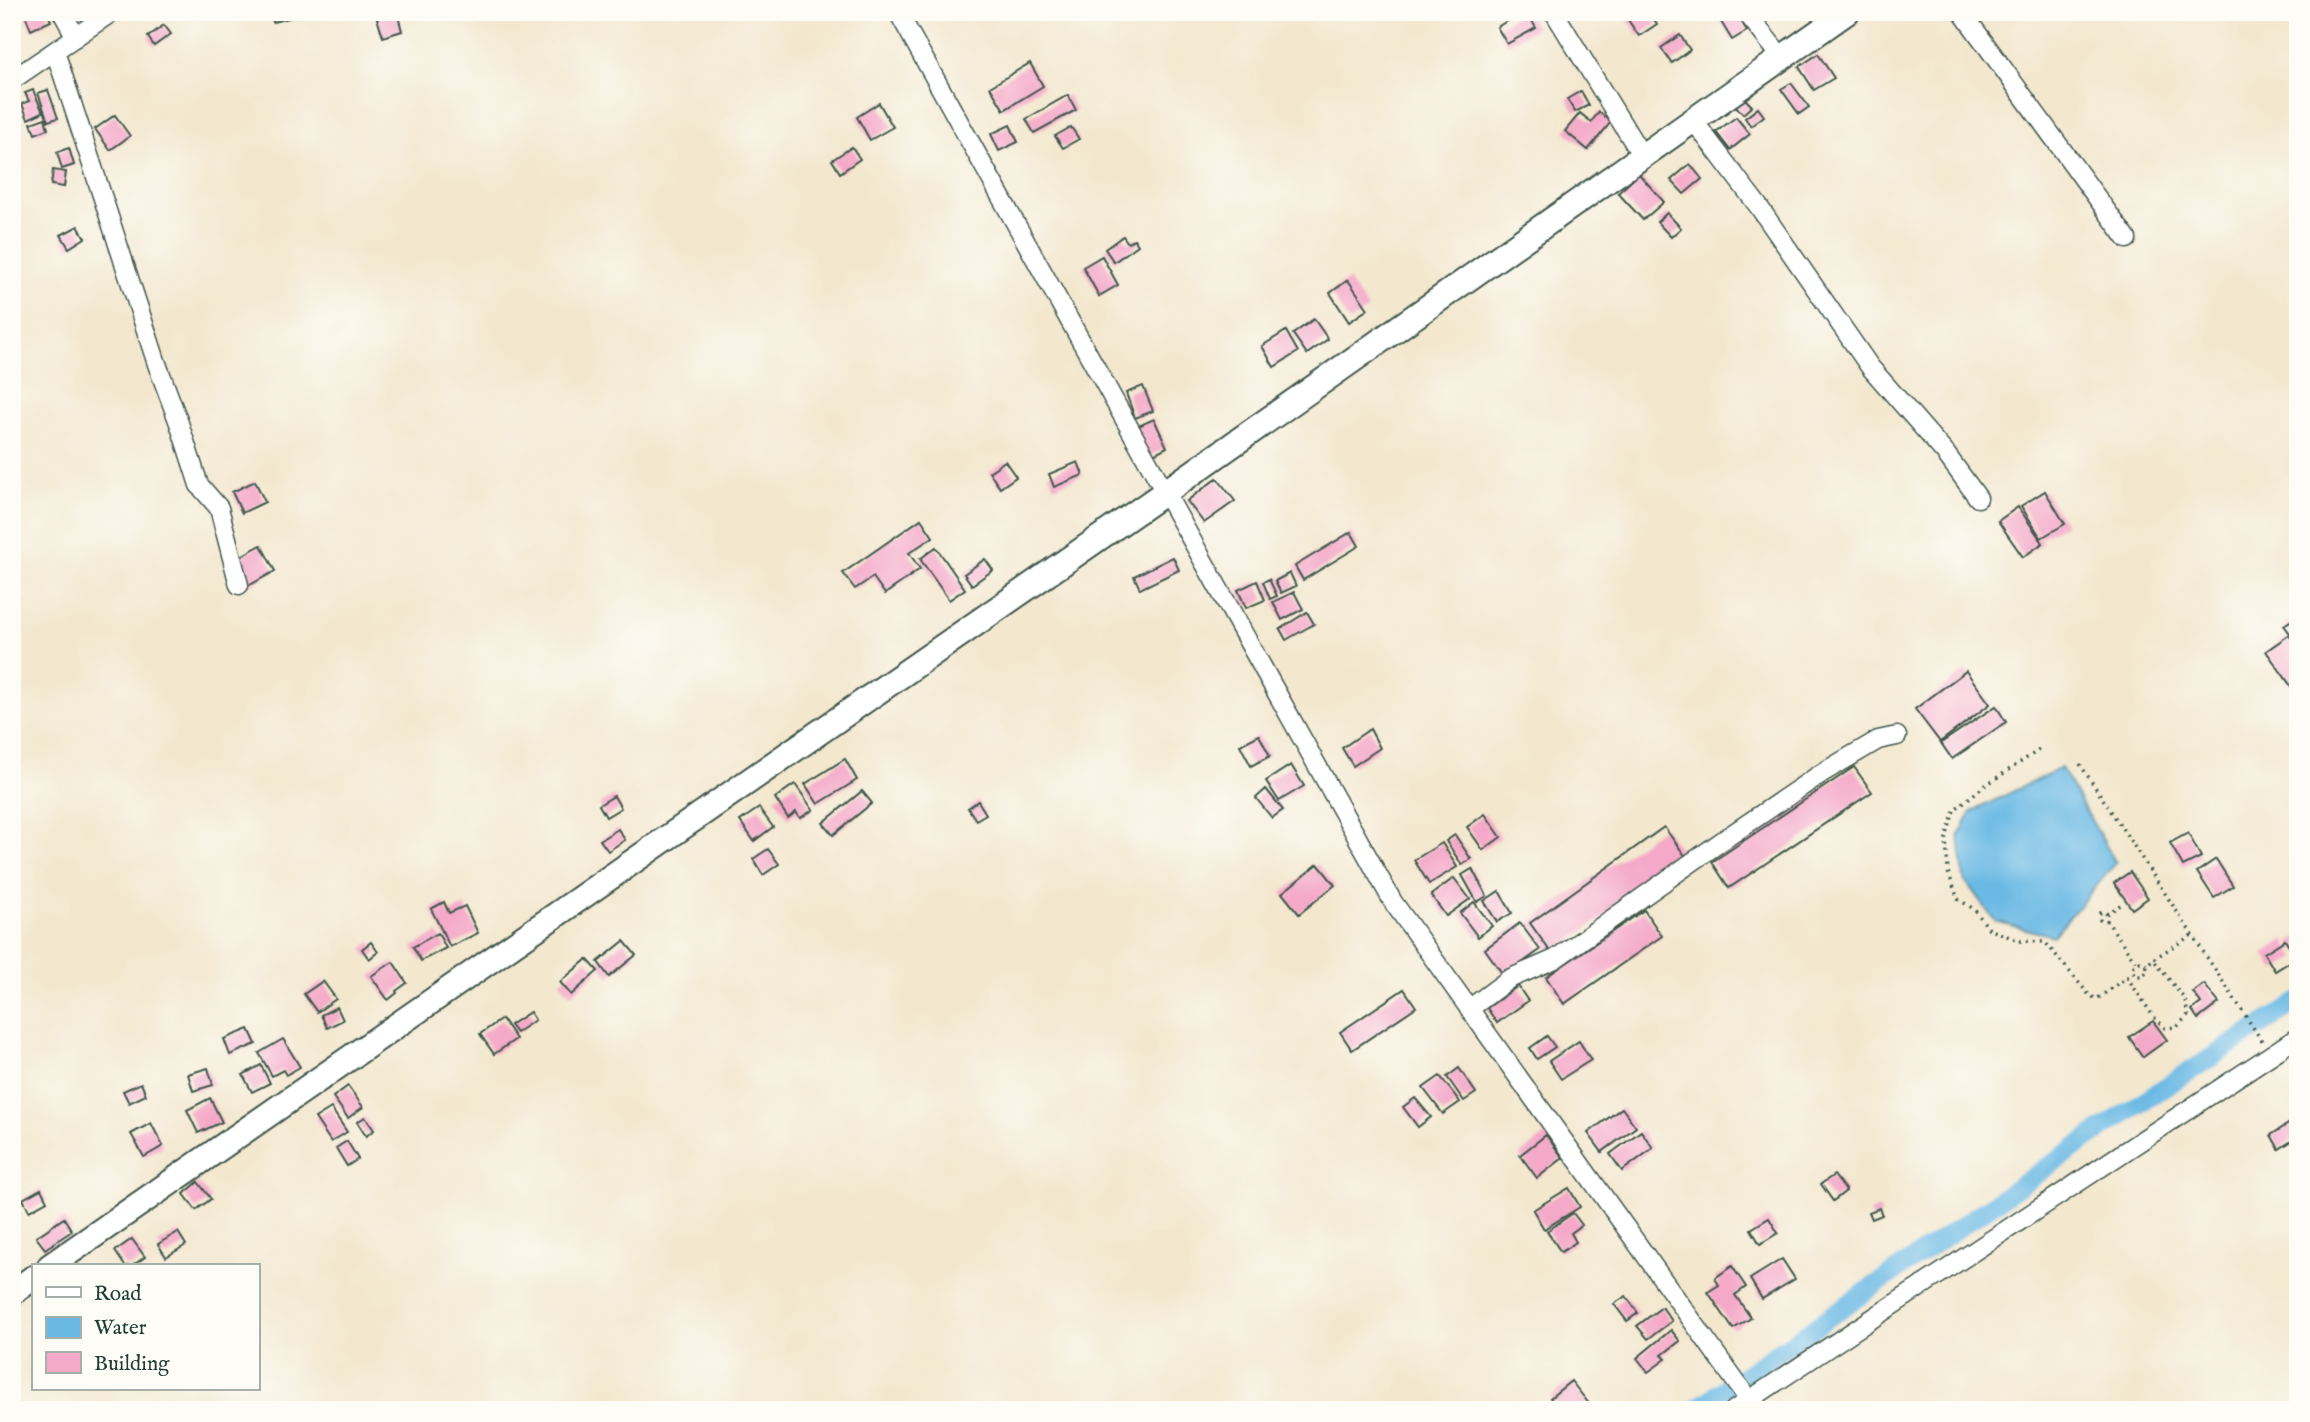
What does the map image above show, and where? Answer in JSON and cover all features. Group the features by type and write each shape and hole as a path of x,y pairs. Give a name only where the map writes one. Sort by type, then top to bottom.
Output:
{"street":[{"path":"62,12 76,37"},
{"path":"12,80 112,12"},
{"path":"898,12 1393,902 1715,1352 1746,1406 2298,1037"},
{"path":"1554,12 1642,156"},
{"path":"1746,12 1782,58"},
{"path":"53,1264 1164,493 1847,12"},
{"path":"1962,12 2127,239"},
{"path":"55,51 153,353 199,485 219,508 239,584"},
{"path":"1693,120 1759,207 1870,367 1947,454 1978,498"},
{"path":"1469,1009 1509,979 1555,959 1822,773 1878,740 1897,736"},
{"path":"12,1293 32,1279"}],"path":[{"path":"2039,750 1954,810 1946,838 1948,872 1958,899 1974,909 1989,929 2020,942 2045,942 2090,996 2097,999 2133,972 2137,964"},
{"path":"2080,764 2261,1039"},
{"path":"2123,903 2107,914 2100,913 2099,916 2100,920 2107,921 2137,964"},
{"path":"2133,972 2143,976 2147,972 2147,965 2153,959 2192,935"},
{"path":"2127,977 2153,1016 2165,1028 2177,1027 2188,1015 2185,1000 2153,959"},
{"path":"2137,964 2140,962 2147,965"}],"water":[{"path":"2061,768 2116,863 2053,936 1995,921 1964,879 1959,836 1971,812"}],"building":[{"path":"24,12 47,12 51,21 31,30"},
{"path":"271,12 309,12 309,13 273,22"},
{"path":"375,12 397,12 402,31 383,37"},
{"path":"1527,12 1536,28 1507,44 1497,27"},
{"path":"1633,12 1649,12 1657,24 1639,36 1626,17"},
{"path":"1715,12 1736,12 1747,31 1732,40"},
{"path":"164,25 171,34 154,46 148,37"},
{"path":"1680,35 1690,50 1672,63 1661,48"},
{"path":"1818,54 1834,78 1814,90 1799,67"},
{"path":"1030,63 1043,86 1004,110 990,87"},
{"path":"1791,83 1809,107 1799,114 1781,89"},
{"path":"33,90 43,112 28,119 22,104 29,101 25,93"},
{"path":"48,90 58,118 48,121 38,93"},
{"path":"1581,91 1589,105 1575,112 1567,99"},
{"path":"1068,95 1076,110 1034,133 1026,119"},
{"path":"1742,96 1752,106 1743,114 1734,104"},
{"path":"879,103 893,127 870,140 857,117"},
{"path":"1758,108 1764,116 1751,126 1745,118"},
{"path":"1599,112 1611,122 1588,150 1565,131 1580,113 1591,122"},
{"path":"115,115 130,136 110,150 95,129"},
{"path":"1736,117 1750,134 1730,150 1716,132"},
{"path":"45,118 48,129 35,134 31,123"},
{"path":"1010,125 1018,142 999,151 991,134"},
{"path":"1071,127 1079,139 1063,148 1055,136"},
{"path":"852,147 860,159 840,173 832,160"},
{"path":"69,148 74,165 62,169 57,152"},
{"path":"1690,164 1702,179 1684,194 1671,180"},
{"path":"53,170 66,172 64,187 51,185"},
{"path":"1639,174 1664,202 1643,220 1618,193"},
{"path":"1667,213 1681,228 1671,237 1657,222"},
{"path":"78,226 85,238 69,248 61,235"},
{"path":"1123,236 1128,243 1134,239 1138,245 1114,262 1105,249"},
{"path":"1102,256 1118,285 1099,296 1083,267"},
{"path":"1348,280 1368,309 1349,322 1330,293"},
{"path":"1314,319 1328,339 1307,354 1293,334"},
{"path":"1286,331 1298,352 1274,367 1262,346"},
{"path":"1143,386 1153,411 1135,418 1126,393"},
{"path":"1154,419 1167,447 1148,457 1134,428"},
{"path":"1005,461 1016,477 1000,488 989,472"},
{"path":"1078,462 1083,475 1054,487 1049,474"},
{"path":"1217,478 1235,501 1204,523 1187,501"},
{"path":"255,481 265,502 242,513 232,492"},
{"path":"2045,491 2065,524 2041,538 2021,506"},
{"path":"2018,507 2043,543 2023,557 1998,521"},
{"path":"921,519 933,537 909,553 920,569 885,594 873,577 855,589 843,573"},
{"path":"1351,532 1359,546 1303,580 1295,566"},
{"path":"261,545 275,571 248,586 234,560"},
{"path":"936,547 965,589 949,600 920,559"},
{"path":"1173,557 1179,570 1140,589 1134,576"},
{"path":"985,559 993,570 972,585 964,574"},
{"path":"1290,573 1296,586 1281,593 1275,581"},
{"path":"1269,579 1277,596 1270,599 1263,582"},
{"path":"1257,581 1265,600 1246,608 1238,590"},
{"path":"1294,592 1303,609 1282,620 1273,602"},
{"path":"1307,612 1314,624 1286,640 1280,629"},
{"path":"2298,616 2298,637 2294,639 2284,625"},
{"path":"2289,635 2298,648 2298,681 2291,686 2266,651"},
{"path":"1966,671 1990,704 1940,742 1915,709"},
{"path":"1996,706 2006,722 1952,759 1941,743"},
{"path":"1370,729 1380,748 1353,766 1342,748"},
{"path":"1259,735 1270,756 1251,766 1240,745"},
{"path":"845,759 857,780 818,804 805,784"},
{"path":"1291,765 1304,786 1279,801 1266,781"},
{"path":"1854,767 1872,792 1729,888 1712,862"},
{"path":"795,784 813,810 800,818 796,812 788,818 775,798"},
{"path":"1266,789 1283,810 1272,818 1256,798"},
{"path":"862,791 872,803 833,835 823,823"},
{"path":"614,796 621,808 606,817 599,805"},
{"path":"978,801 986,814 976,820 968,808"},
{"path":"759,808 773,827 754,841 740,821"},
{"path":"1485,814 1501,837 1483,850 1467,827"},
{"path":"1664,827 1686,857 1552,954 1530,923"},
{"path":"618,829 625,840 608,851 600,840"},
{"path":"2188,833 2201,857 2183,866 2170,843"},
{"path":"1455,835 1471,859 1462,865 1446,841"},
{"path":"1442,843 1457,867 1429,884 1414,860"},
{"path":"768,849 779,864 763,875 753,859"},
{"path":"2216,859 2233,886 2214,898 2197,872"},
{"path":"1318,864 1335,885 1299,914 1282,893"},
{"path":"1472,869 1487,896 1477,902 1462,875"},
{"path":"2130,872 2148,898 2132,909 2114,883"},
{"path":"1454,878 1470,899 1446,916 1431,895"},
{"path":"1499,891 1512,913 1497,922 1484,901"},
{"path":"444,902 449,913 465,906 478,933 450,947 431,909"},
{"path":"1474,902 1492,926 1478,937 1460,913"},
{"path":"1644,910 1662,936 1564,1004 1546,977"},
{"path":"1520,923 1540,950 1504,976 1485,949"},
{"path":"438,933 446,948 421,961 413,947"},
{"path":"2298,937 2298,953 2290,942"},
{"path":"2285,940 2296,958 2275,971 2264,953"},
{"path":"624,941 636,955 609,977 598,962"},
{"path":"371,942 378,952 369,959 362,949"},
{"path":"587,959 598,971 571,995 560,982"},
{"path":"393,962 407,983 388,1000 371,976"},
{"path":"323,981 336,999 317,1012 304,994"},
{"path":"2204,984 2219,1003 2198,1019 2192,1010 2201,1003 2193,992"},
{"path":"1518,986 1528,1001 1497,1023 1487,1008"},
{"path":"1404,989 1416,1007 1352,1050 1340,1032"},
{"path":"337,1007 343,1020 327,1028 321,1015"},
{"path":"530,1012 535,1020 516,1033 510,1025"},
{"path":"502,1019 516,1039 494,1054 480,1034"},
{"path":"2153,1021 2167,1040 2143,1057 2129,1037"},
{"path":"249,1029 256,1044 230,1055 224,1039"},
{"path":"1547,1036 1555,1047 1537,1059 1530,1048"},
{"path":"283,1039 300,1067 286,1075 283,1070 272,1076 259,1053"},
{"path":"1579,1041 1591,1060 1561,1079 1549,1061"},
{"path":"261,1065 270,1083 252,1092 243,1075"},
{"path":"208,1068 213,1085 193,1091 188,1074"},
{"path":"1459,1068 1476,1093 1464,1101 1447,1077"},
{"path":"1440,1076 1460,1102 1443,1114 1423,1088"},
{"path":"141,1083 146,1095 129,1103 123,1091"},
{"path":"348,1086 363,1107 348,1118 333,1097"},
{"path":"210,1098 222,1122 198,1133 187,1110"},
{"path":"1415,1098 1431,1117 1418,1127 1403,1107"},
{"path":"331,1108 347,1132 331,1142 315,1118"},
{"path":"1622,1108 1636,1127 1602,1152 1588,1133"},
{"path":"365,1117 374,1130 366,1136 357,1122"},
{"path":"151,1123 163,1146 144,1157 131,1134"},
{"path":"2290,1123 2298,1137 2279,1149 2271,1135"},
{"path":"1641,1131 1653,1148 1622,1171 1610,1154"},
{"path":"1546,1135 1563,1158 1537,1178 1520,1155"},
{"path":"347,1141 358,1159 347,1166 336,1148"},
{"path":"1834,1175 1846,1191 1833,1201 1821,1184"},
{"path":"198,1182 211,1199 196,1210 184,1194"},
{"path":"1569,1188 1580,1207 1544,1229 1533,1210"},
{"path":"41,1189 47,1201 29,1211 23,1199"},
{"path":"1879,1208 1882,1215 1872,1219 1869,1212"},
{"path":"1573,1213 1582,1225 1571,1233 1576,1242 1561,1252 1547,1231"},
{"path":"64,1218 72,1231 45,1249 36,1237"},
{"path":"1769,1218 1778,1233 1760,1244 1751,1229"},
{"path":"178,1232 186,1245 166,1257 158,1244"},
{"path":"132,1239 145,1257 135,1264 124,1264 115,1251"},
{"path":"1782,1259 1795,1279 1762,1299 1750,1279"},
{"path":"1732,1266 1746,1287 1735,1295 1751,1318 1733,1329 1708,1292 1719,1285 1715,1278"},
{"path":"1626,1296 1638,1313 1627,1321 1614,1304"},
{"path":"1662,1307 1672,1321 1648,1339 1637,1326"},
{"path":"1671,1330 1680,1341 1662,1355 1666,1359 1648,1372 1637,1358"},
{"path":"1571,1381 1594,1410 1560,1410 1550,1398"}],"waterway":[{"path":"1694,1410 2137,1105 2298,1002"}]}
